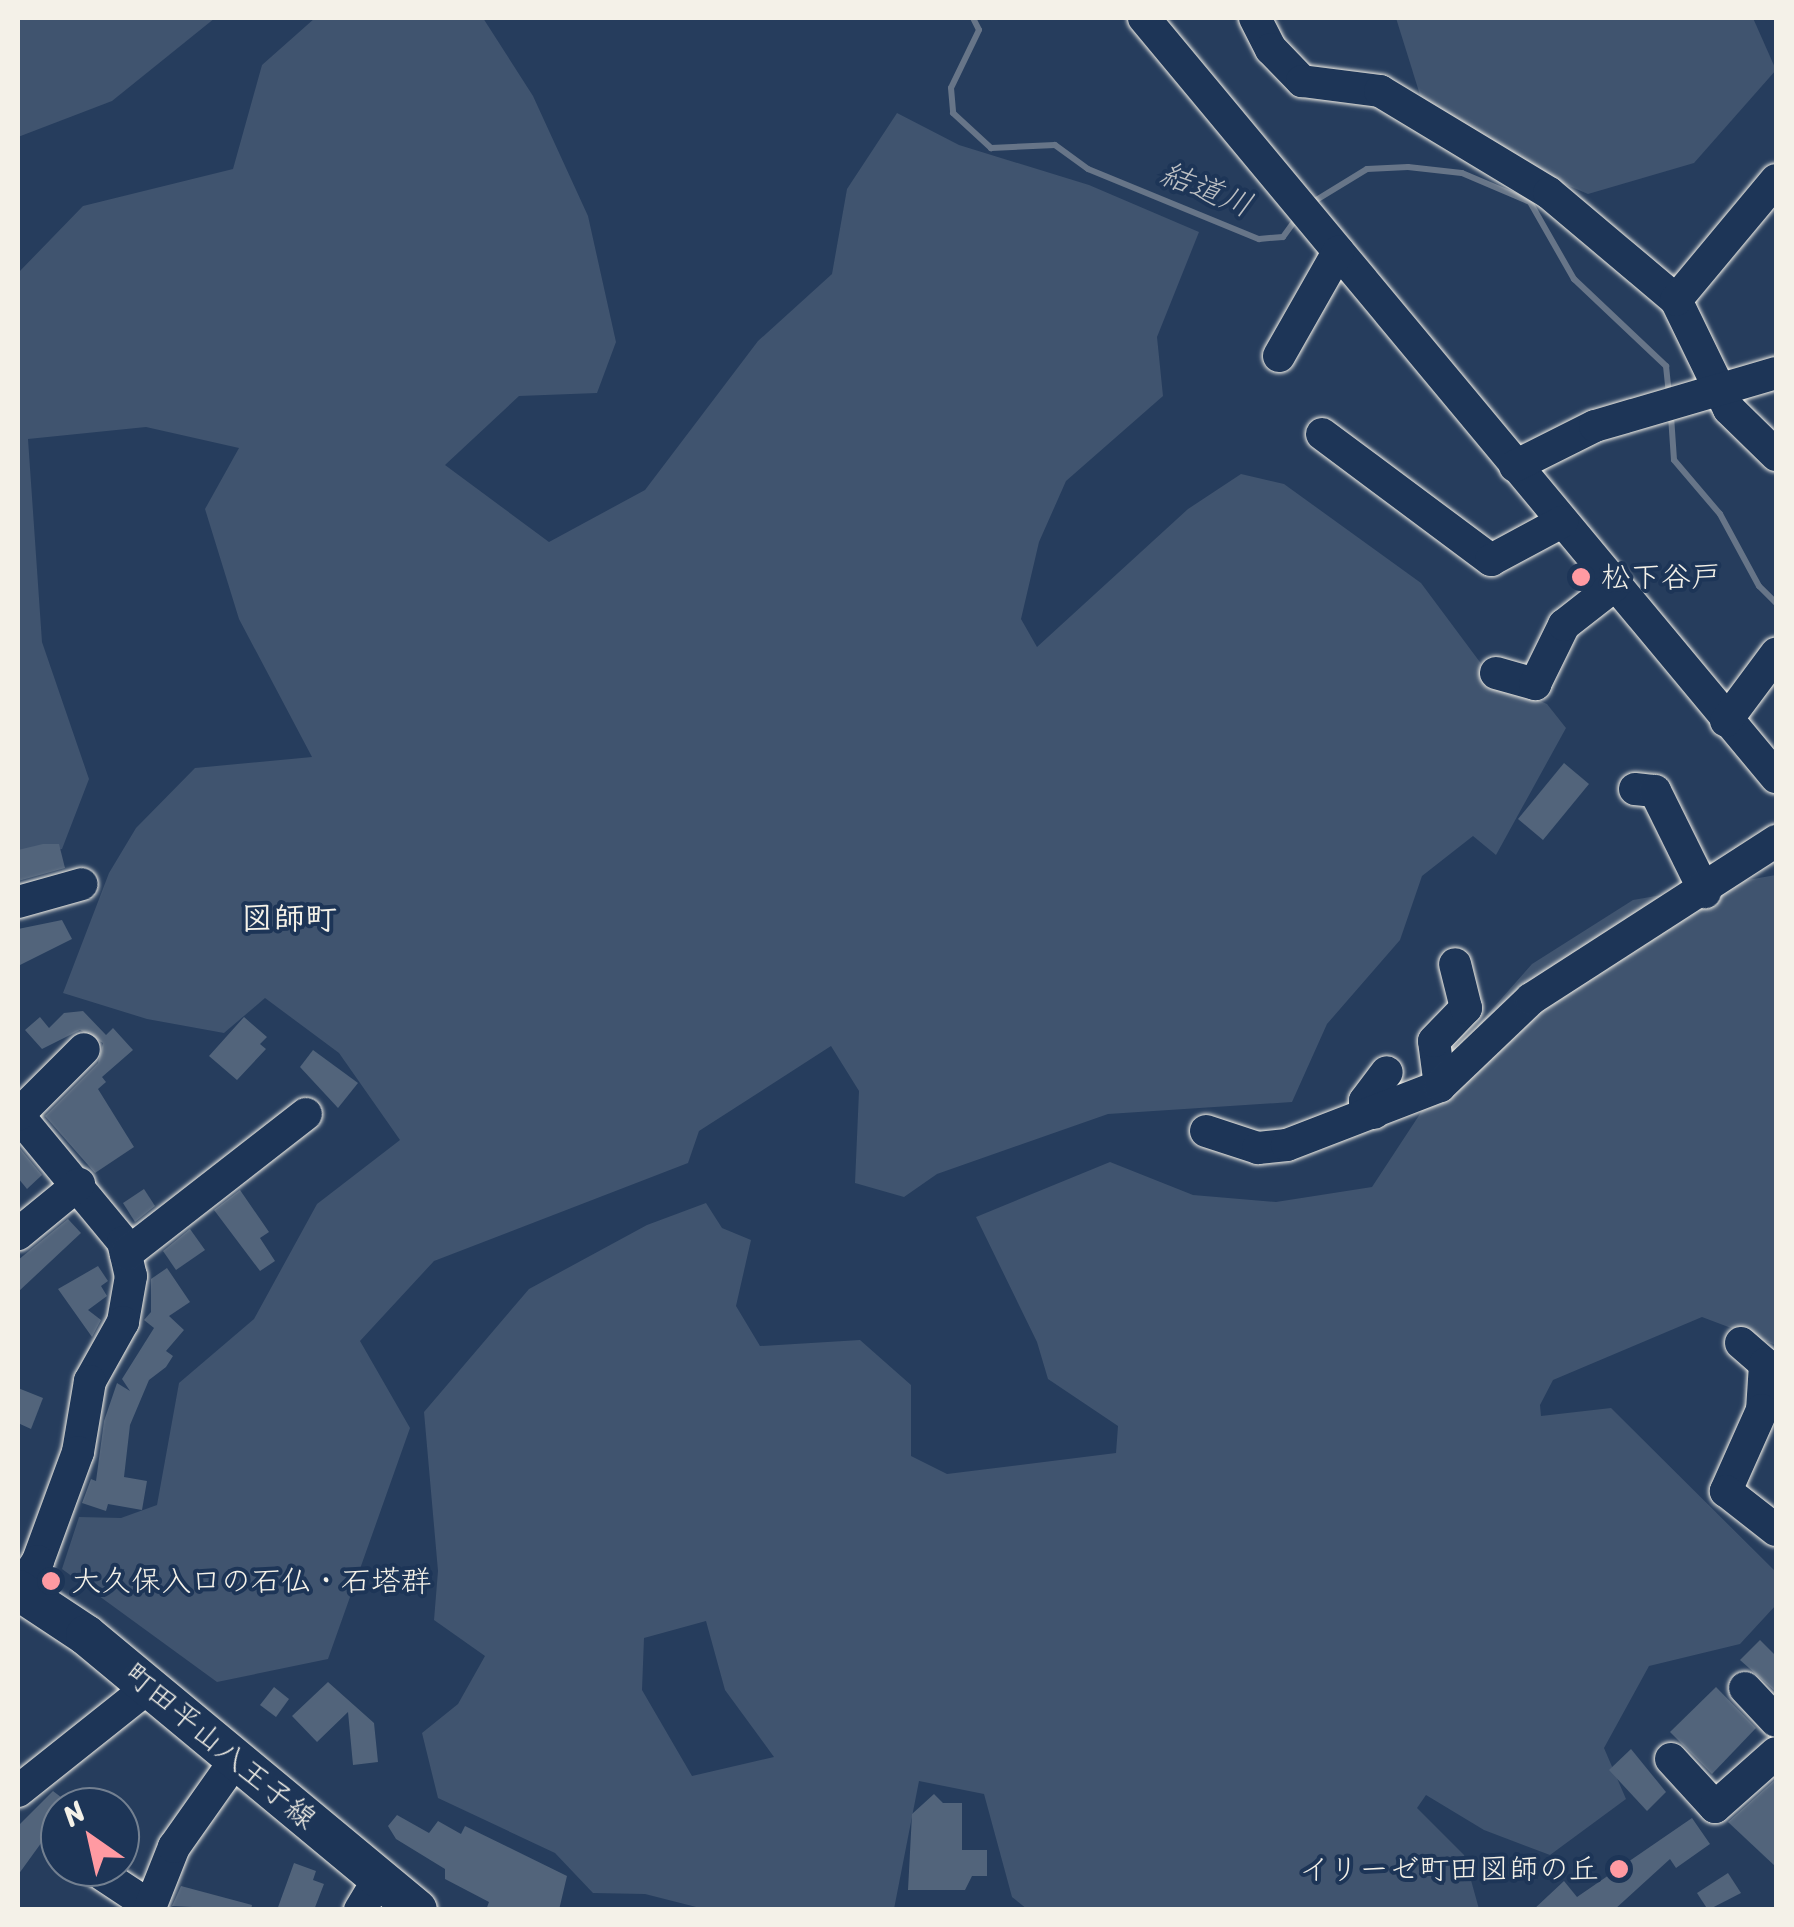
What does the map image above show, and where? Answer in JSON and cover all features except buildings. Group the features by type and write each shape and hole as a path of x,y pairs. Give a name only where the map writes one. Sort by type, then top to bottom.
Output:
{"main road":[{"name":"町田平山八王子線","path":"18,1590 150,1686 236,1759 369,1894 417,1910"}],"street":[{"path":"1144,18 1776,777"},
{"path":"1255,18 1271,49 1302,81 1380,91 1550,193 1676,300 1740,422 1776,455"},
{"path":"1676,300 1776,180"},
{"path":"1278,356 1338,252"},
{"path":"1516,466 1568,436 1776,373"},
{"path":"1322,434 1490,560 1562,522"},
{"path":"1496,672 1535,684 1564,625 1614,586"},
{"path":"1726,721 1776,654"},
{"path":"1635,789 1655,790 1705,892"},
{"path":"1206,1131 1258,1148 1287,1145 1333,1122 1376,1119 1440,1086 1531,1000 1705,892 1776,841"},
{"path":"18,902 82,884"},
{"path":"1440,1086 1434,1042 1466,1008 1454,964"},
{"path":"18,1590 38,1561 78,1452 90,1382 123,1322 131,1276 126,1254 79,1184 18,1115 84,1049"},
{"path":"1376,1119 1365,1101 1387,1072"},
{"path":"126,1254 306,1114"},
{"path":"18,1234 79,1184"},
{"path":"1742,1343 1765,1364 1762,1410 1726,1490 1768,1523"},
{"path":"18,1792 150,1686"},
{"path":"1745,1688 1776,1721"},
{"path":"1671,1760 1715,1807 1776,1752 1776,1743"},
{"path":"119,1887 149,1908 174,1846 236,1759"}],"shaded area":[{"path":"18,18 215,18 112,101 18,137"},
{"path":"315,18 483,18 533,96 588,216 616,342 597,393 519,396 445,465 549,542 645,490 758,341 832,274 847,189 897,113 959,145 1089,185 1199,232 1157,337 1163,396 1066,481 1039,542 1021,619 1037,647 1188,509 1241,474 1284,484 1421,583 1494,681 1547,704 1566,728 1496,855 1473,836 1422,876 1400,940 1327,1024 1292,1102 1108,1114 937,1174 904,1197 855,1183 859,1091 831,1046 699,1131 688,1163 434,1261 360,1341 410,1428 328,1659 217,1682 62,1569 79,1517 121,1518 157,1505 179,1383 254,1319 317,1204 400,1140 339,1053 265,998 224,1033 147,1019 63,993 109,873 136,828 195,768 312,757 239,619 205,509 239,448 146,427 28,439 42,642 89,779 62,849 18,856 18,273 83,206 233,169 262,65"},
{"path":"1396,18 1753,18 1776,70 1694,163 1588,194 1430,127"},
{"path":"1776,875 1776,1345 1702,1317 1553,1380 1540,1405 1541,1416 1611,1408 1776,1572 1776,1605 1740,1644 1649,1666 1604,1748 1626,1799 1550,1855 1484,1830 1426,1795 1417,1808 1464,1855 1479,1909 1027,1909 1012,1897 984,1794 919,1781 894,1909 708,1910 645,1894 593,1893 555,1853 438,1798 422,1733 458,1704 485,1656 434,1620 438,1571 424,1412 529,1289 647,1225 706,1203 722,1228 751,1240 736,1306 760,1346 860,1340 911,1385 911,1456 947,1474 1116,1453 1118,1426 1048,1379 1037,1342 976,1217 1110,1162 1193,1195 1276,1202 1372,1187 1479,1024 1532,964 1633,900","holes":["706,1621 725,1690 774,1757 692,1776 642,1690 644,1638"]}],"waterway":[{"name":"結道川","path":"973,18 979,30 951,88 953,113 991,148 1055,145 1088,169 1259,239 1283,237 1297,218"},
{"name":"結道川","path":"1313,202 1367,169 1408,167 1462,173 1530,202 1574,279 1666,366 1669,394"},
{"name":"結道川","path":"1671,416 1674,460 1720,514 1759,586 1776,603"}],"place":[{"name":"松下谷戸","path":"1581,577"},
{"name":"大久保入口の石仏・石塔群","path":"51,1581"},
{"name":"イリーゼ町田図師の丘","path":"1619,1869"}],"district":[{"name":"図師町","path":"289,919"}]}
